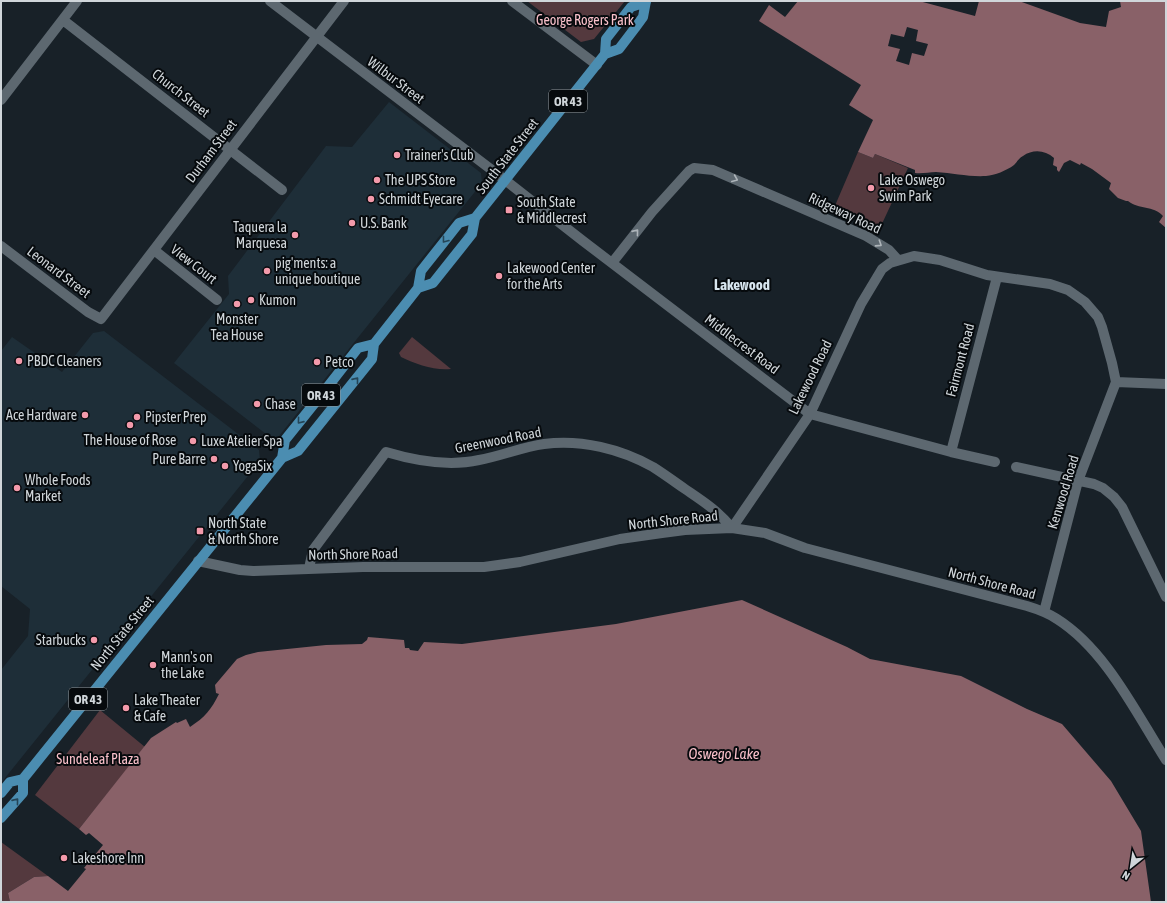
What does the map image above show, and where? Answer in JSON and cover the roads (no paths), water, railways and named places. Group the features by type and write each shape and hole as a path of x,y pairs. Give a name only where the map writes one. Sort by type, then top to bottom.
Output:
{"main road":[{"name":"South State Street","path":"605,54 619,49 643,18 646,1"},
{"name":"South State Street","path":"418,288 433,283 472,234 475,218 605,54 606,39 631,7 646,1"},
{"name":"South State Street","path":"198,561 282,458 298,451 372,359 374,344 418,288 421,271 459,223 475,218"},
{"name":"South State Street","path":"282,458 285,440 358,348 374,344"},
{"name":"North State Street","path":"1,792 10,782 23,779 198,561"},
{"name":"North State Street","path":"1,818 23,793 23,779"}],"street":[{"path":"1,100 77,1"},
{"name":"Wilbur Street","path":"270,1 505,180"},
{"name":"Durham Street","path":"101,319 344,1"},
{"path":"512,1 597,65"},
{"name":"Church Street","path":"63,20 282,190"},
{"name":"Ridgeway Road","path":"612,263 652,212 689,171 694,168 713,170 866,236 889,250 898,260"},
{"name":"Middlecrest Road","path":"505,180 810,414 951,452 995,462"},
{"name":"Leonard Street","path":"1,246 88,312 101,319"},
{"name":"View Court","path":"154,250 217,300"},
{"path":"898,260 914,256 940,260 997,277 1059,287 1073,293 1085,302 1098,318 1102,327 1116,382 1166,384"},
{"name":"Lakewood Road","path":"732,528 810,414 861,304 874,281 882,269 890,262 898,260"},
{"name":"Fairmont Road","path":"951,452 997,277"},
{"name":"Kenwood Road","path":"1044,612 1078,481 1116,382"},
{"name":"Greenwood Road","path":"309,568 313,550 386,452 432,462 450,464 478,461 520,448 544,444 573,443 601,447 628,455 653,467 716,510 732,528"},
{"path":"1016,466 1094,484 1103,488 1114,497 1122,507 1166,597"},
{"name":"North Shore Road","path":"198,561 240,570 253,571 309,568 484,567 520,562 620,539 685,530 732,528 766,533 805,548 1027,606 1044,612 1057,619 1070,628 1103,662 1122,689 1166,760"}],"water":[{"path":"798,1 919,1 975,16 979,1 1019,1 1080,23 1106,27 1109,11 1121,7 1120,1 1166,1 1166,228 1159,222 1163,216 1155,210 1137,206 1118,198 1109,189 1111,183 1092,169 1081,163 1080,165 1070,160 1064,163 1059,172 1057,167 1053,165 1054,158 1047,153 1039,151 1027,154 1020,158 1014,165 997,174 980,176 936,172 915,173 915,170 875,154 873,158 858,152 873,120 849,105 861,85 759,21 769,5 785,17"},
{"name":"Oswego Lake","path":"742,600 847,647 870,659 961,676 1027,709 1062,724 1111,781 1141,831 1151,902 10,902 8,893 34,877 48,876 68,891 103,845 89,833 86,835 79,829 151,738 176,722 177,723 186,719 190,727 204,716 219,694 216,693 215,685 237,659 246,655 258,652 326,645 362,644 368,637 404,640 405,648 418,651 424,642 462,644 616,624"}],"place":[{"name":"Trainer's Club","path":"397,155"},
{"name":"The UPS Store","path":"377,180"},
{"name":"Lake Oswego Swim Park","path":"871,188"},
{"name":"Schmidt Eyecare","path":"371,199"},
{"name":"South State & Middlecrest","path":"509,210"},
{"name":"U.S. Bank","path":"352,223"},
{"name":"Taquera la Marquesa","path":"295,235"},
{"name":"pig'ments: a unique boutique","path":"267,271"},
{"name":"Lakewood Center for the Arts","path":"499,276"},
{"name":"Kumon","path":"251,300"},
{"name":"Monster Tea House","path":"237,304"},
{"name":"PBDC Cleaners","path":"19,361"},
{"name":"Petco","path":"317,362"},
{"name":"Chase","path":"257,404"},
{"name":"Ace Hardware","path":"85,415"},
{"name":"Pipster Prep","path":"137,417"},
{"name":"The House of Rose","path":"130,425"},
{"name":"Luxe Atelier Spa","path":"193,441"},
{"name":"Pure Barre","path":"214,459"},
{"name":"YogaSix","path":"225,466"},
{"name":"Whole Foods Market","path":"17,488"},
{"name":"North State & North Shore","path":"200,531"},
{"name":"Starbucks","path":"94,640"},
{"name":"Mann's on the Lake","path":"153,665"},
{"name":"Lake Theater & Cafe","path":"126,708"},
{"name":"Lakeshore Inn","path":"64,858"}],"district":[{"name":"Lakewood","path":"742,285"}],"park label":[{"name":"George Rogers Park","path":"585,20"},
{"name":"Sundeleaf Plaza","path":"98,759"}]}
